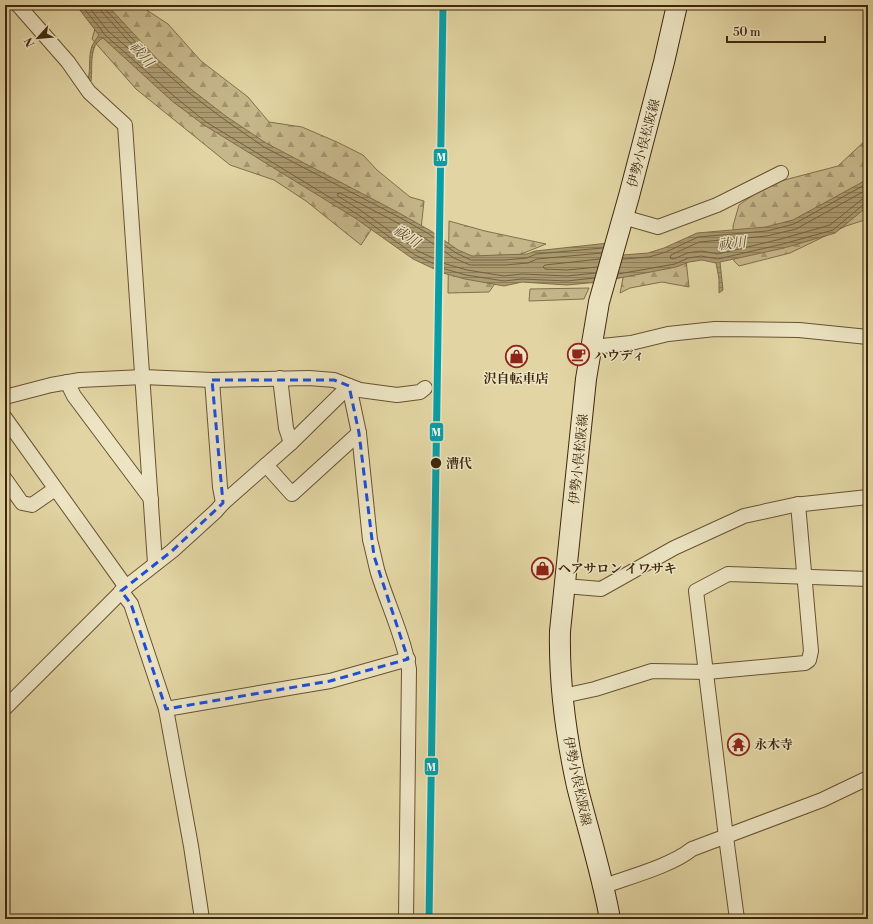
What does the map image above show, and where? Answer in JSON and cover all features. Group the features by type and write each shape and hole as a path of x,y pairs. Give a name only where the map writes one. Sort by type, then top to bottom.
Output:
{"main road":[{"name":"伊勢小俣松阪線","path":"610,919 604,886 577,784 563,696 560,648 585,385 599,302 664,62 676,5"}],"street":[{"path":"18,5 68,62 90,92 125,125 155,563"},
{"path":"622,220 658,227 717,205 781,173"},
{"path":"592,345 602,346 631,343 668,334 715,330 799,330 868,337"},
{"path":"5,397 51,385 80,380 143,377 212,380 309,378 334,380 360,390 397,395 420,392 425,388"},
{"path":"280,378 286,428 291,443"},
{"path":"212,380 220,487 223,503"},
{"path":"67,382 74,396 151,499"},
{"path":"349,386 359,433 370,540 378,573 408,659 410,681 406,919"},
{"path":"5,708 123,589 172,551 223,503 291,443 349,386"},
{"path":"5,418 123,589 131,604 166,708 191,846 202,919"},
{"path":"266,465 292,494 359,433"},
{"path":"5,479 22,503 32,505 55,489"},
{"path":"565,586 601,589 674,548 744,516 798,504 868,497"},
{"path":"563,696 595,689 652,671 707,672 805,663 809,660 811,651 798,504"},
{"path":"737,919 696,591 728,574 805,578 868,579"},
{"path":"166,708 330,681 408,659"},
{"path":"604,886 657,867 683,856 692,849 822,800 868,778"}],"highlighted area":[{"path":"212,380 334,380 349,386 359,433 374,556 408,659 330,681 166,709 131,604 121,591 172,551 223,503"}],"green space":[{"path":"102,5 139,5 168,24 201,61 248,97 269,122 302,127 363,155 377,170 410,197 424,201 421,229 386,207 361,245 306,201 274,180 230,165 136,89 92,39"},
{"path":"868,138 868,219 846,226 790,253 739,266 734,261 733,226 739,205 769,184 838,166"},
{"path":"449,221 485,231 546,244 514,257 489,292 448,293"},
{"path":"686,260 689,287 662,282 630,288 620,293 624,273"},
{"path":"589,288 584,299 529,301 530,289"}],"water":[{"name":"祓川","path":"76,5 107,5 157,59 192,90 227,117 266,143 399,213 431,231 458,250 472,256 527,254 535,251 609,243 623,255 648,253 664,248 697,233 766,227 793,220 868,179 868,206 835,233 784,248 720,262 723,290 719,293 719,279 716,263 702,260 689,262 676,267 599,282 567,285 522,282 504,286 465,279 443,273 413,259 355,218 204,125 172,101 103,38 98,41 93,51 91,81 88,79 91,50 99,35"}],"transit line":[{"name":"M","path":"429,919 443,5"}],"place":[{"name":"ハウディ","path":"578,355"},
{"name":"沢自転車店","path":"516,356"},
{"name":"漕代","path":"436,463"},
{"name":"ヘアサロン イワサキ","path":"542,568"},
{"name":"永木寺","path":"738,744"}]}
